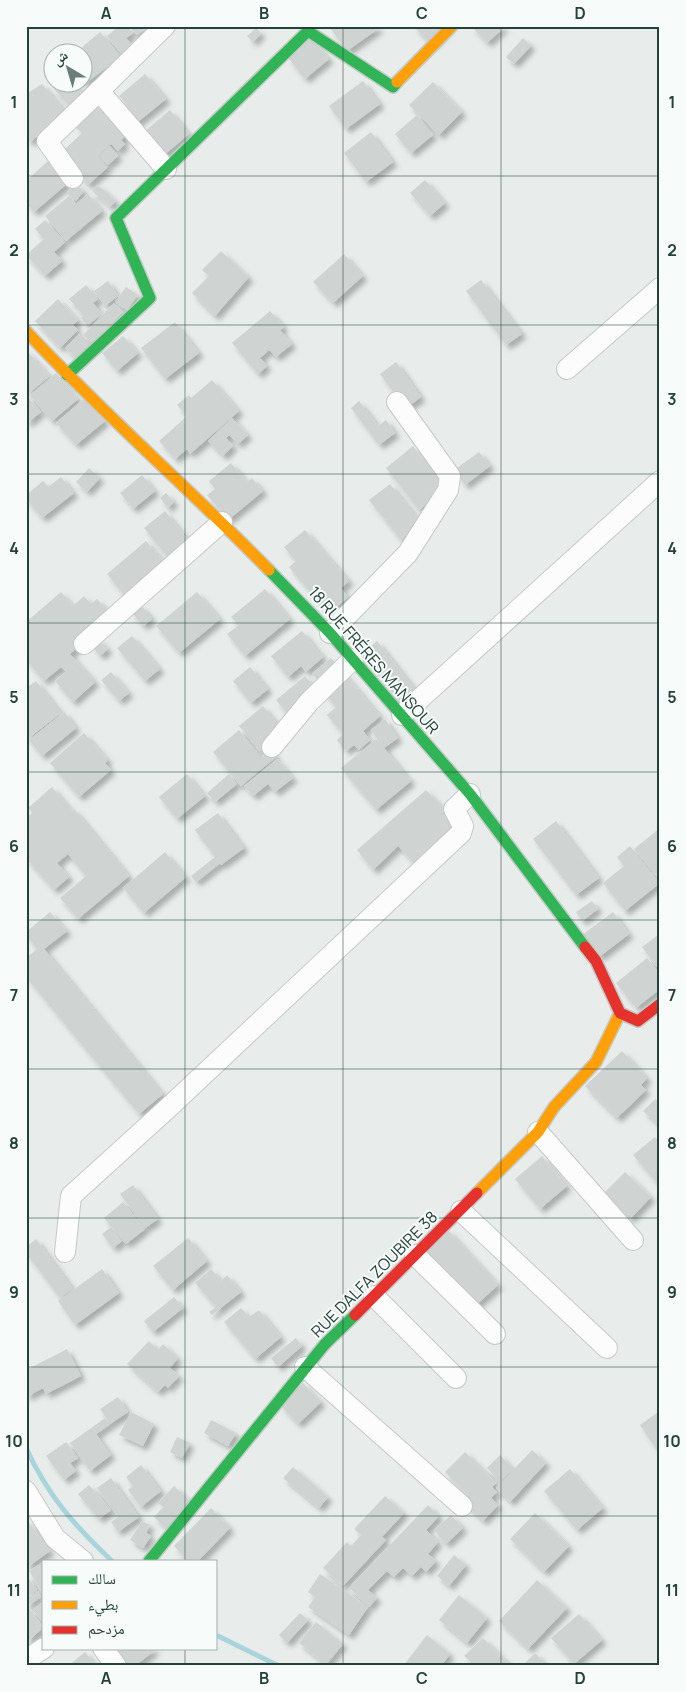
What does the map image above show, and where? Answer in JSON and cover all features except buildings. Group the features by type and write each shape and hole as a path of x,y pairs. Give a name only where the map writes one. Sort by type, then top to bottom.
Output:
{"street":[{"path":"73,178 47,141 165,26"},
{"path":"67,376 150,298 116,218 308,31 393,87 452,26"},
{"path":"98,91 166,169"},
{"path":"567,369 660,288"},
{"name":"18 RUE FRÉRES MANSOUR","path":"26,331 67,376 222,522 330,633 402,715 470,794 596,961 620,1012"},
{"path":"330,633 408,553 448,490 450,476 397,402"},
{"path":"402,715 660,481"},
{"path":"84,644 222,522"},
{"path":"272,747 309,702 353,659"},
{"path":"65,1252 71,1196 168,1108 460,834 463,826 454,813 454,809 470,794"},
{"path":"620,1012 638,1021 660,1004"},
{"name":"RUE DALFA ZOUBIRE 38","path":"150,1560 325,1344 461,1211 538,1132 554,1107 596,1062 620,1012"},
{"path":"538,1132 633,1240"},
{"path":"461,1211 607,1348"},
{"path":"415,1255 495,1334"},
{"path":"374,1296 456,1378"},
{"path":"305,1367 462,1506"},
{"path":"29,1503 55,1538 82,1560"},
{"path":"26,1660 42,1649"},
{"path":"104,1650 116,1666"}],"waterway":[{"path":"26,1448 53,1496 85,1535 111,1560"},
{"path":"218,1636 279,1666"}],"traffic: fast":[{"path":"67,375 150,298 116,218 308,31 393,87 397,82"},
{"path":"269,570 330,633 470,794 585,947"},
{"path":"150,1560 325,1344 355,1315"}],"traffic: slow":[{"path":"397,82 452,26"},
{"path":"26,331 85,392 269,570"},
{"path":"477,1193 538,1132 554,1107 596,1062 620,1013"}],"traffic: jam":[{"path":"585,947 596,961 620,1013 638,1021 660,1004"},
{"path":"355,1315 477,1193"}]}
